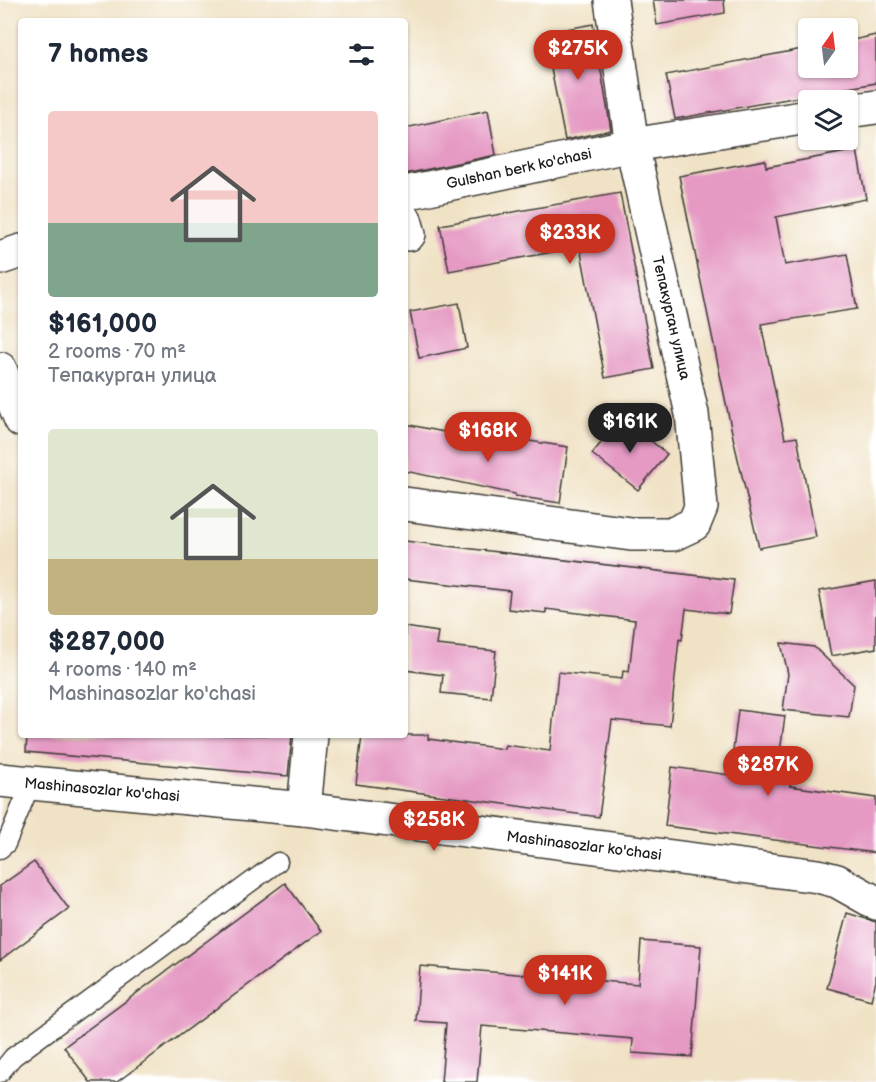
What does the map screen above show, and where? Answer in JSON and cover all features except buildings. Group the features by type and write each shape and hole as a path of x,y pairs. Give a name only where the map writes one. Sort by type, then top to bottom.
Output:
{"street":[{"name":"Тепакурган улица","path":"408,504 631,534 673,534 694,524 701,507 692,414 632,145 611,0"},
{"path":"858,109 876,106"},
{"name":"Gulshan berk ko'chasi","path":"408,192 632,145 798,119"},
{"path":"0,258 18,252"},
{"path":"0,369 18,413"},
{"path":"304,809 311,738"},
{"name":"Mashinasozlar ko'chasi","path":"15,781 304,809 818,876 837,881 876,903"}],"lane":[{"path":"0,849 6,844 15,781"},
{"path":"0,1072 13,1057 278,862"}]}
